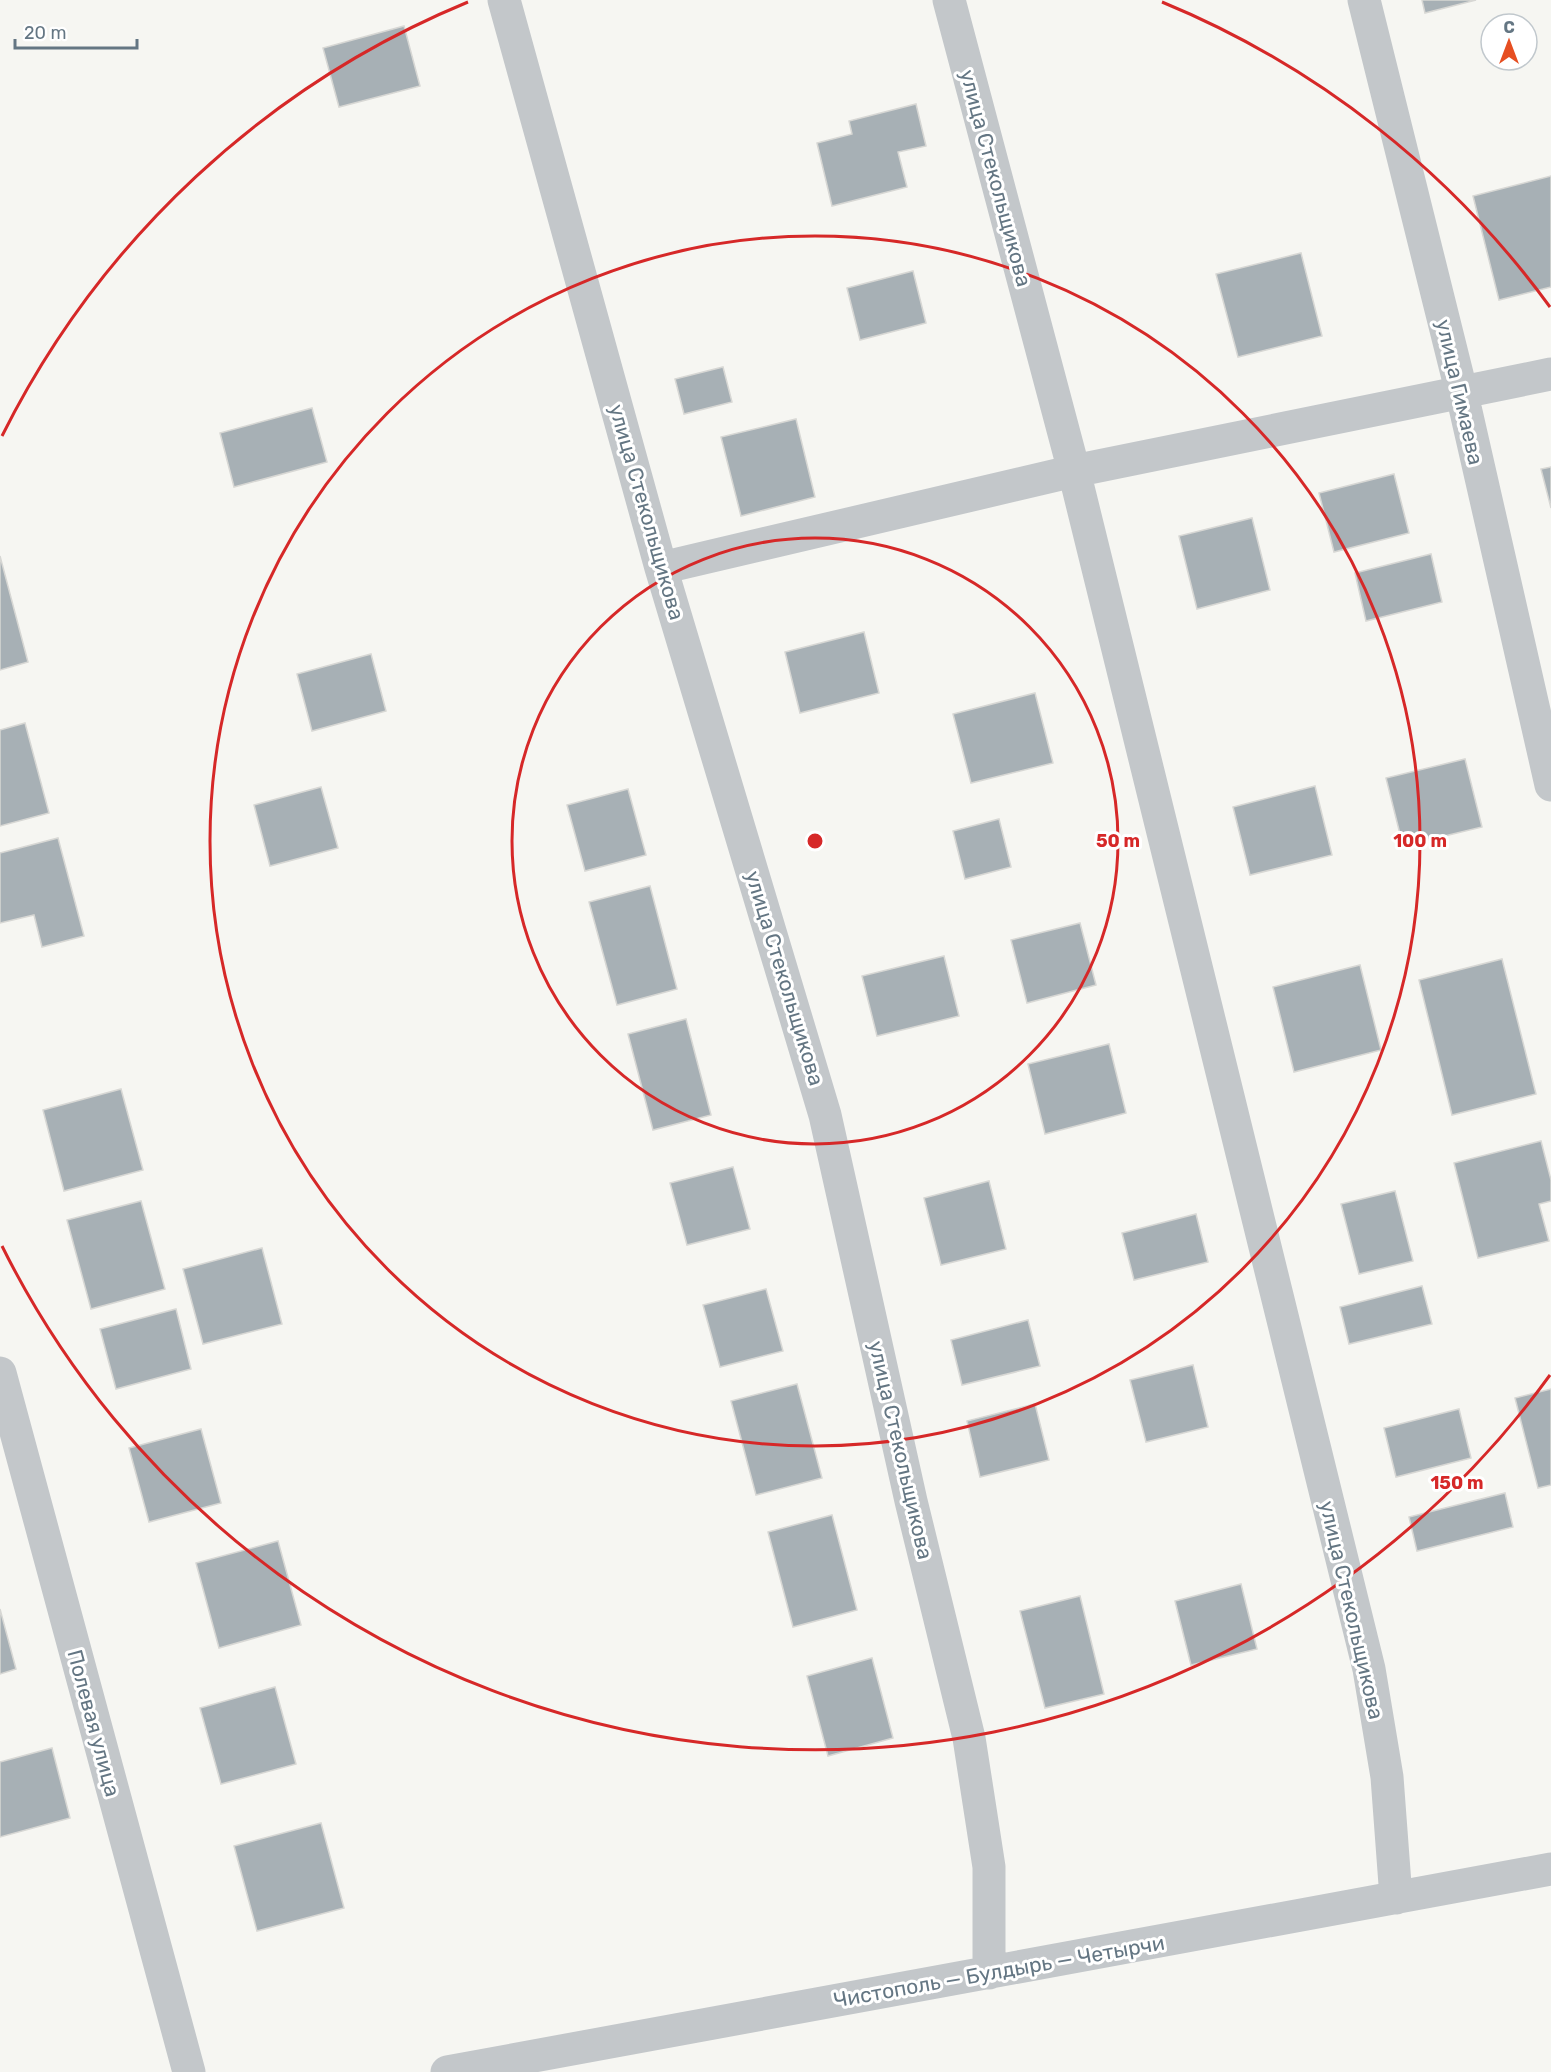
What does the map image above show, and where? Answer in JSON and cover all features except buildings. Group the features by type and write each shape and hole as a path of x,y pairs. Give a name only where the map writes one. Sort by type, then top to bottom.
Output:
{"street":[{"name":"улица Стекольщикова","path":"504,0 661,568 825,1115 908,1489 969,1738 988,1867 989,1972"},
{"name":"улица Стекольщикова","path":"949,0 1074,471 1369,1669 1387,1777 1396,1898"},
{"name":"улица Гимаева","path":"1364,0 1462,394 1551,785"},
{"path":"661,568 1074,471 1462,394 1551,374"},
{"name":"Полевая улица","path":"0,1373 189,2072"},
{"name":"Чистополь — Булдырь — Четырчи","path":"447,2072 1551,1869"}]}
